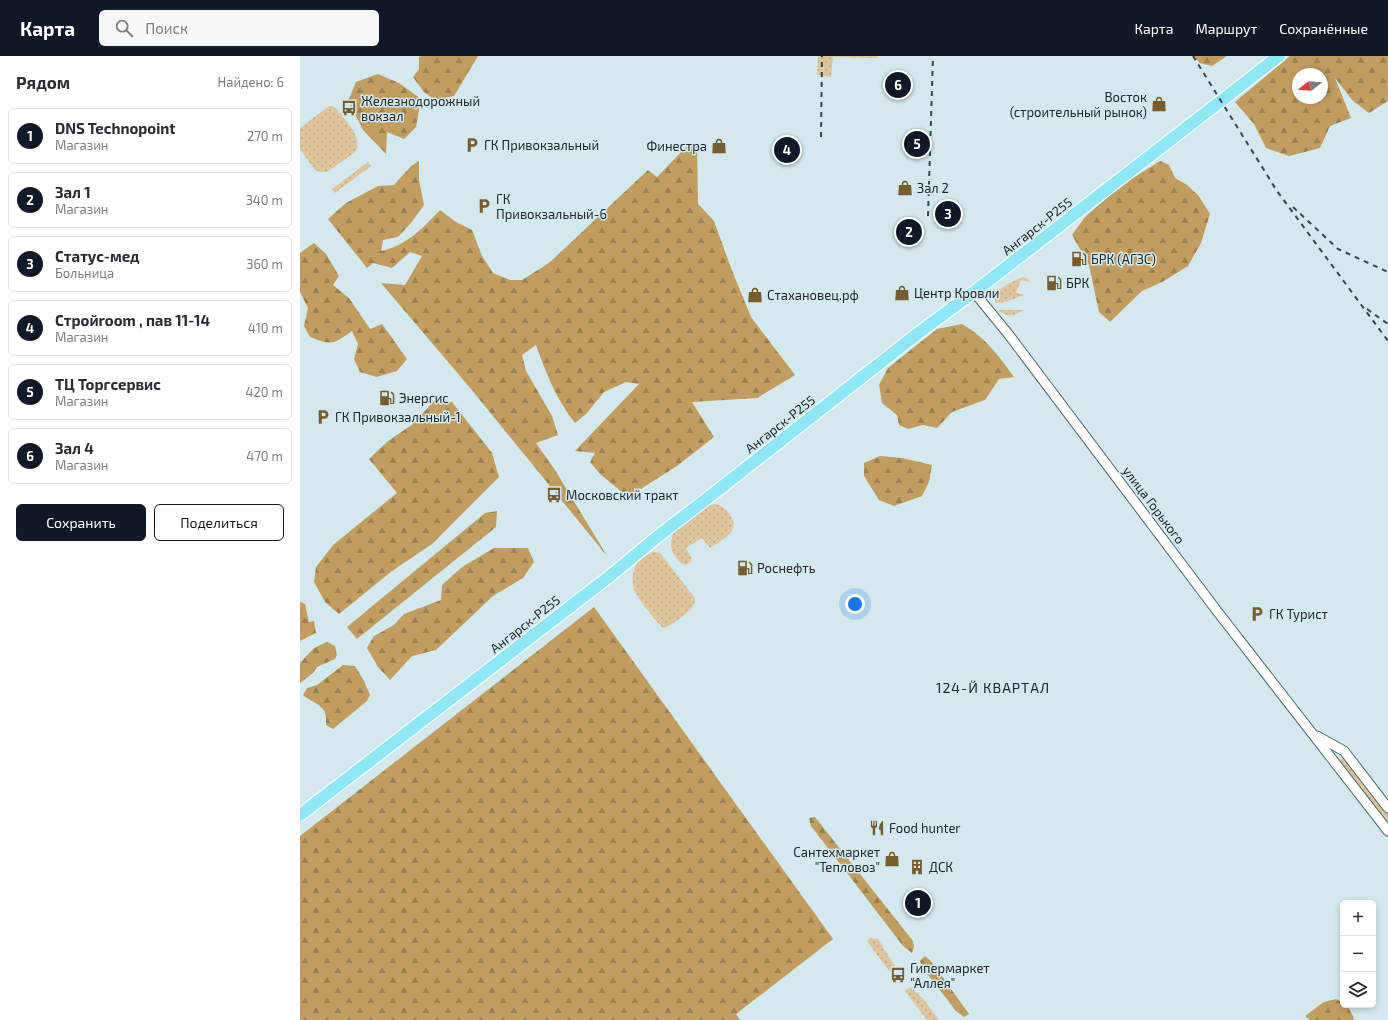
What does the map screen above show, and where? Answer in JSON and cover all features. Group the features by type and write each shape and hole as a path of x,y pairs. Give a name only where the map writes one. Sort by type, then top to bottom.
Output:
{"main road":[{"name":"Ангарск-Р255","path":"300,815 610,576 657,537 917,334 974,292 1279,56"}],"street":[{"name":"улица Горького","path":"974,292 1009,335 1217,611 1388,831"},
{"name":"улица Горького","path":"1313,733 1344,751 1388,808"}],"shaded area":[{"path":"818,56 878,56 877,58 833,57 831,77 817,75"},
{"path":"329,106 336,108 348,123 358,142 354,153 327,172 320,172 315,170 300,149 300,128"},
{"path":"368,162 371,166 335,193 332,189"},
{"path":"1023,277 1030,280 1029,282 1021,280 1016,293 1024,295 1006,302 995,303 995,295 998,291"},
{"path":"998,310 1024,310 1017,314 1008,315 1001,313"},
{"path":"715,504 724,508 730,515 734,526 732,530 725,538 710,548 702,538 686,548 691,557 691,562 686,565 681,563 672,550 671,542 673,533 708,506"},
{"path":"653,552 660,553 695,598 694,604 685,615 676,622 663,628 639,599 634,590 633,584 634,571 637,563 643,557"},
{"path":"1343,757 1388,813 1388,822 1339,760"},
{"path":"870,938 878,939 896,968 890,972 867,941"},
{"path":"911,987 924,1000 939,1020 927,1020 905,991"}],"green space":[{"path":"478,56 454,96 435,100 424,92 413,77 419,69 419,57"},
{"path":"1193,56 1227,56 1212,66 1200,63"},
{"path":"1290,56 1388,56 1388,101 1369,113 1353,101 1335,78 1351,118 1330,126 1320,148 1289,156 1266,148 1254,124 1235,102"},
{"path":"378,74 399,83 421,99 416,127 404,139 387,132 386,154 363,130 348,101 356,82"},
{"path":"687,146 697,146 698,204 714,221 751,317 795,375 757,398 692,402 714,437 677,466 628,497 600,474 590,462 595,453 575,451 639,384 626,382 604,392 586,414 575,423 562,405 557,395 536,345 522,355 526,371 552,416 558,435 536,443 555,470 607,556 471,389 381,283 405,285 422,256 410,252 392,268 373,263 367,268 328,219 346,203 378,186 394,185 411,166 419,161 419,180 424,205 411,223 398,237 383,240 381,251 390,249 406,241 420,230 440,210 456,222 472,230 482,256 493,273 510,280 522,280 549,263 648,170 657,177"},
{"path":"1160,161 1169,165 1175,178 1187,185 1198,195 1210,214 1201,243 1188,266 1164,281 1142,291 1110,322 1099,312 1089,265 1072,235 1085,217 1119,187"},
{"path":"314,243 326,254 339,276 333,285 349,298 370,329 382,324 407,359 397,371 377,377 360,372 354,359 358,344 352,331 341,339 332,342 324,342 310,337 304,326 308,308 300,292 300,253"},
{"path":"962,324 985,341 1014,377 999,379 985,400 952,412 937,428 923,425 908,429 899,425 897,415 882,403 879,385 888,368 937,329"},
{"path":"434,401 452,402 492,453 499,477 432,544 392,571 339,614 325,602 314,582 316,567 333,545 397,493 369,459 388,441 413,424"},
{"path":"880,456 902,458 932,465 929,482 922,496 894,506 879,500 864,476 864,463"},
{"path":"497,511 496,527 357,639 347,627 485,513"},
{"path":"494,548 528,548 534,562 523,578 493,596 436,650 412,656 390,680 378,667 367,648 374,636 394,625 404,614 441,600 442,585 462,567"},
{"path":"300,602 305,604 309,622 314,621 316,633 300,641"},
{"path":"594,607 833,939 736,1014 740,1020 300,1020 300,836"},
{"path":"327,642 335,646 337,655 335,659 317,667 313,673 300,683 300,663 314,648"},
{"path":"343,665 355,666 370,695 367,701 333,729 326,725 325,713 323,710 303,695 307,688 317,685"},
{"path":"815,817 913,941 914,947 912,953 903,946 811,826 809,818"},
{"path":"925,956 931,961 969,1014 964,1017 956,1011 922,967 920,961"},
{"path":"1336,999 1340,1001 1340,1008 1349,1008 1354,1018 1353,1020 1310,1020 1305,1016 1324,1002"}],"railway":[{"path":"821,137 822,56"},
{"path":"928,216 933,56"},
{"path":"1193,56 1277,191 1388,341"},
{"path":"1293,207 1338,249 1388,272"},
{"path":"1367,309 1388,324"}],"place":[{"name":"Зал 4","path":"898,85"},
{"name":"Восток (строительный рынок)","path":"1159,104"},
{"name":"Железнодорожный вокзал","path":"349,108"},
{"name":"ТЦ Торгсервис","path":"917,144"},
{"name":"ГК Привокзальный","path":"472,145"},
{"name":"Финестра","path":"719,146"},
{"name":"Стройroom , пав 11-14","path":"787,150"},
{"name":"Зал 2","path":"905,188"},
{"name":"ГК Привокзальный-6","path":"484,206"},
{"name":"Статус-мед","path":"948,214"},
{"name":"Зал 1","path":"909,232"},
{"name":"БРК (АГЗС)","path":"1079,259"},
{"name":"БРК","path":"1054,283"},
{"name":"Центр Кровли","path":"902,293"},
{"name":"Стахановец.рф","path":"755,295"},
{"name":"Энергис","path":"387,398"},
{"name":"ГК Привокзальный-1","path":"323,417"},
{"name":"Московский тракт","path":"554,495"},
{"name":"Роснефть","path":"745,568"},
{"name":"ГК Турист","path":"1257,614"},
{"name":"Food hunter","path":"877,828"},
{"name":"Сантехмаркет \"Тепловоз\"","path":"892,859"},
{"name":"ДСК","path":"917,867"},
{"name":"DNS Technopoint","path":"918,903"},
{"name":"Гипермаркет \"Аллея\"","path":"898,975"}],"district":[{"name":"124-Й КВАРТАЛ","path":"993,687"}]}
